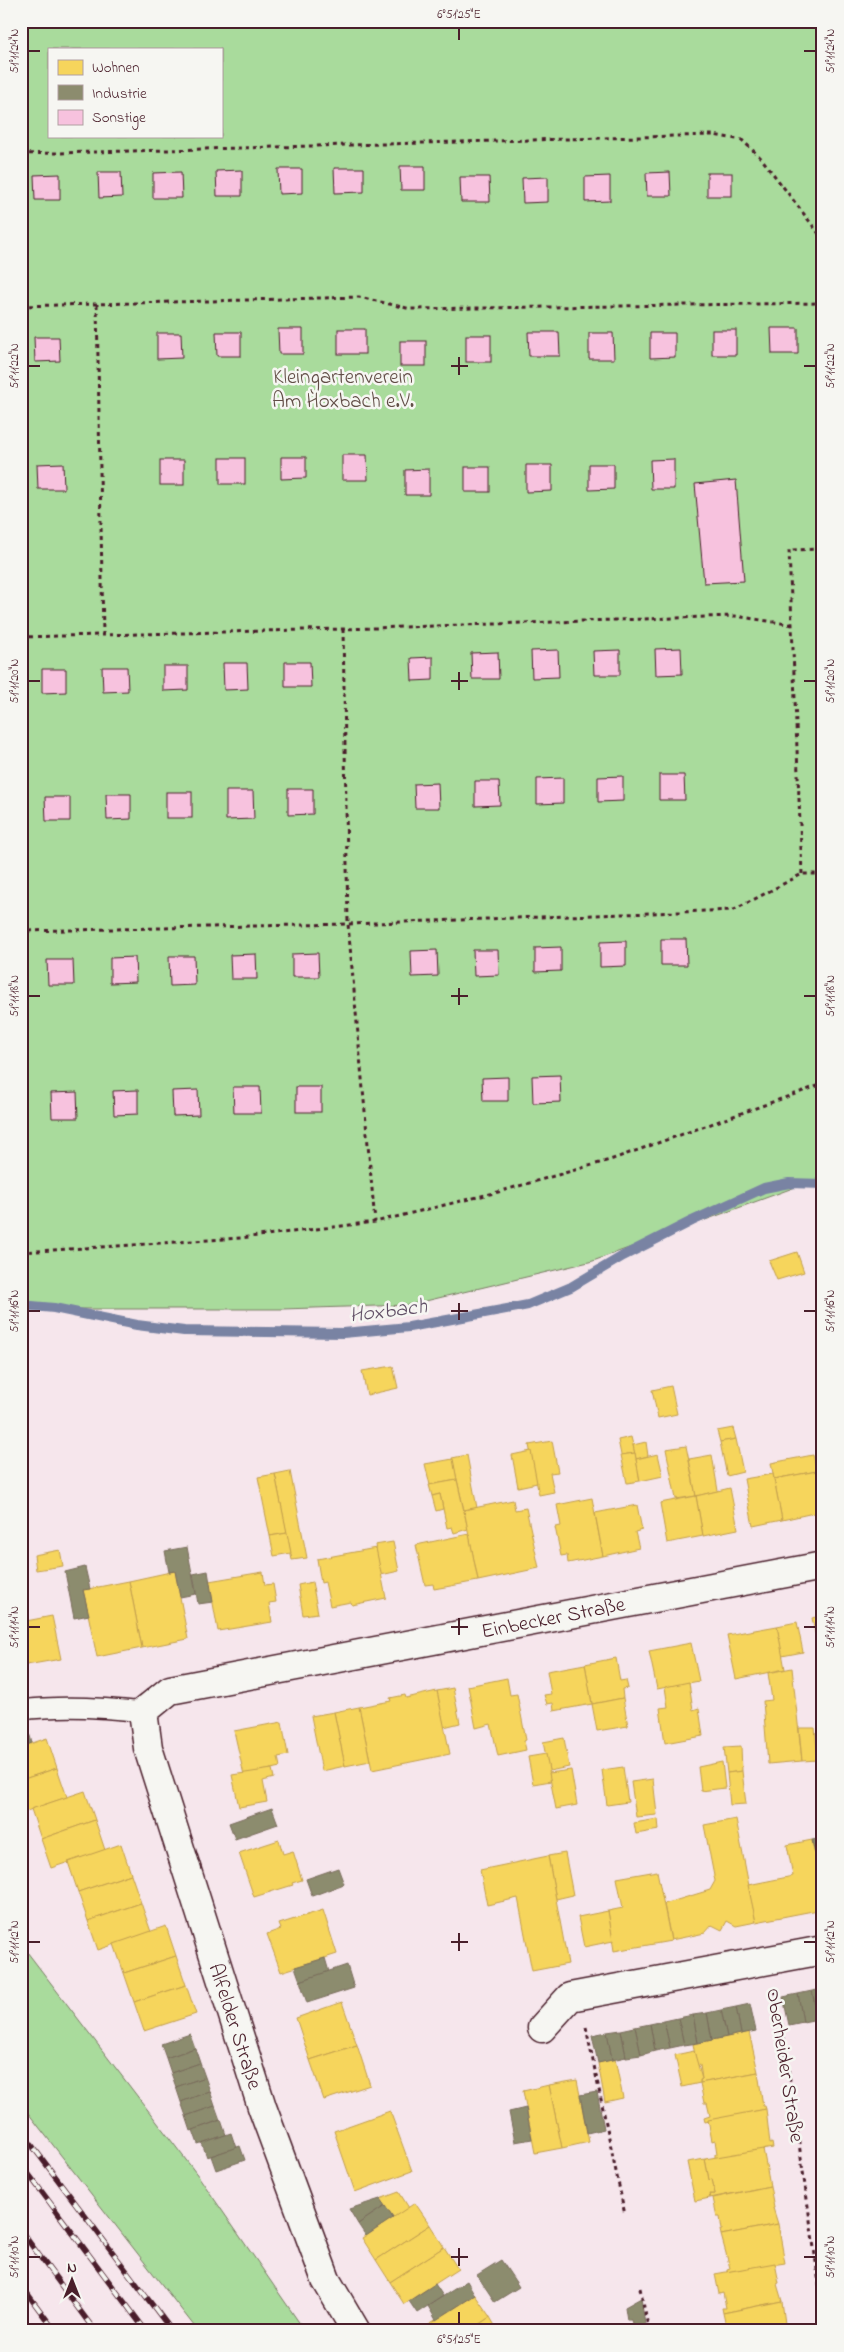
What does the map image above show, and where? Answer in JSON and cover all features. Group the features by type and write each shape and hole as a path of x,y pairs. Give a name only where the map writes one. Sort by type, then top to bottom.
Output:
{"street":[{"name":"Einbecker Straße","path":"143,1712 170,1690 823,1566"},
{"name":"Alfelder Straße","path":"143,1712 148,1748 262,2107 326,2280 356,2331"},
{"name":"Oberheider Straße","path":"542,2028 570,1997 823,1950"}],"lane":[{"path":"21,1710 66,1706 143,1712"}],"path":[{"path":"21,154 713,135 742,140 761,158 823,238"},
{"path":"21,306 360,297 412,309 823,303"},
{"path":"97,304 103,635"},
{"path":"802,874 794,625 789,550 823,549"},
{"path":"21,638 734,616 794,625"},
{"path":"343,629 348,924 376,1222"},
{"path":"21,931 348,924 734,910 802,874 823,874"},
{"path":"21,1252 241,1238 376,1222 498,1192 610,1160 823,1084"},
{"name":"Oberheider Straße","path":"769,1960 782,2025 814,2259 823,2311"},
{"path":"580,1995 625,2214"},
{"path":"640,2288 649,2331"}],"green space":[{"name":"Kleingartenverein Am Hoxbach e.V.","path":"21,21 765,21 823,25 823,1177 593,1261 409,1305 282,1309 21,1309"},
{"path":"21,1944 199,2177 305,2331 198,2331 21,2104"}],"building: Wohnen":[{"path":"797,1252 804,1272 777,1280 769,1261"},
{"path":"393,1366 398,1388 367,1395 362,1371"},
{"path":"671,1386 677,1414 658,1418 652,1390"},
{"path":"733,1428 736,1439 720,1442 717,1431"},
{"path":"631,1437 635,1453 621,1455 618,1440"},
{"path":"736,1439 743,1472 727,1476 720,1442"},
{"path":"552,1441 558,1472 550,1473 554,1492 539,1495 529,1445"},
{"path":"646,1442 648,1456 636,1459 633,1445"},
{"path":"686,1446 696,1496 676,1499 666,1449"},
{"path":"531,1451 537,1483 518,1487 512,1455"},
{"path":"635,1453 640,1481 627,1483 621,1455"},
{"path":"658,1454 663,1476 640,1481 636,1459"},
{"path":"467,1455 477,1508 464,1510 452,1458"},
{"path":"712,1455 718,1491 696,1496 689,1459"},
{"path":"813,1455 817,1471 774,1479 771,1463"},
{"path":"453,1459 457,1480 430,1485 425,1464"},
{"path":"290,1471 307,1558 292,1560 275,1474"},
{"path":"817,1471 823,1511 782,1520 774,1479"},
{"path":"275,1474 287,1533 270,1536 258,1477"},
{"path":"773,1474 782,1520 753,1526 744,1479"},
{"path":"457,1480 468,1529 454,1533 452,1527 447,1528 440,1494 432,1496 429,1485"},
{"path":"730,1488 738,1529 703,1536 696,1496"},
{"path":"440,1494 443,1509 436,1511 432,1496"},
{"path":"696,1496 703,1536 667,1543 660,1503"},
{"path":"592,1498 603,1556 568,1563 567,1555 561,1556 555,1527 561,1526 557,1505"},
{"path":"513,1500 515,1510 526,1508 539,1568 478,1581 464,1510"},
{"path":"637,1505 642,1530 635,1532 639,1548 603,1556 595,1513"},
{"path":"287,1533 291,1553 274,1556 270,1536"},
{"path":"469,1534 478,1581 434,1589 433,1584 425,1585 416,1545"},
{"path":"393,1542 399,1571 381,1575 375,1545"},
{"path":"376,1548 386,1598 352,1605 351,1602 330,1606 325,1582 321,1583 317,1559"},
{"path":"60,1550 63,1566 36,1570 34,1555"},
{"path":"175,1571 188,1639 142,1648 129,1581"},
{"path":"263,1572 265,1585 273,1584 276,1602 269,1603 272,1622 218,1631 209,1581"},
{"path":"129,1581 142,1648 97,1657 83,1590"},
{"path":"312,1582 318,1613 303,1615 298,1585"},
{"path":"823,1615 823,1670 812,1618"},
{"path":"52,1616 61,1659 21,1666 21,1622"},
{"path":"797,1622 803,1652 782,1656 777,1626"},
{"path":"777,1626 785,1669 736,1679 727,1635"},
{"path":"691,1643 699,1681 657,1689 649,1651"},
{"path":"616,1658 620,1681 626,1680 628,1688 622,1689 623,1698 592,1704 585,1664"},
{"path":"585,1664 592,1704 554,1711 553,1703 547,1704 544,1695 551,1694 547,1671"},
{"path":"792,1668 802,1761 768,1764 763,1701 772,1700 768,1673"},
{"path":"507,1678 510,1695 517,1694 526,1740 524,1741 526,1750 498,1756 491,1724 476,1728 468,1686"},
{"path":"689,1682 693,1710 699,1708 703,1736 665,1743 660,1708 668,1707 665,1687"},
{"path":"453,1688 460,1723 444,1727 437,1691"},
{"path":"437,1691 450,1754 372,1770 359,1707 391,1701 390,1698 405,1695 406,1698"},
{"path":"623,1698 628,1726 597,1731 592,1704"},
{"path":"359,1707 370,1761 345,1766 334,1712"},
{"path":"334,1712 345,1766 322,1771 311,1716"},
{"path":"282,1722 288,1755 278,1757 280,1767 244,1775 234,1731"},
{"path":"799,1728 815,1728 818,1760 802,1761"},
{"path":"47,1738 57,1768 21,1780 21,1747"},
{"path":"564,1738 569,1767 549,1771 543,1742"},
{"path":"741,1746 742,1771 727,1773 724,1747"},
{"path":"546,1754 551,1781 533,1784 528,1757"},
{"path":"722,1762 725,1788 701,1791 698,1767"},
{"path":"623,1767 628,1802 607,1805 602,1770"},
{"path":"57,1768 67,1797 21,1813 21,1780"},
{"path":"272,1769 274,1778 263,1781 267,1802 239,1807 232,1775"},
{"path":"571,1770 577,1805 556,1809 549,1773"},
{"path":"742,1771 746,1804 730,1805 727,1773"},
{"path":"653,1779 657,1815 636,1817 631,1782"},
{"path":"85,1791 95,1820 41,1839 31,1809"},
{"path":"658,1819 659,1830 636,1834 634,1823"},
{"path":"736,1819 756,1922 736,1926 727,1921 722,1930 712,1925 705,1933 671,1940 664,1904 710,1890 715,1881 704,1825"},
{"path":"95,1820 105,1850 51,1868 41,1839"},
{"path":"279,1840 283,1854 293,1851 302,1880 292,1883 293,1885 254,1897 239,1853"},
{"path":"812,1840 823,1895 823,1909 756,1922 748,1885 793,1876 787,1845"},
{"path":"121,1844 131,1874 78,1892 68,1862"},
{"path":"565,1853 573,1895 556,1899 548,1856"},
{"path":"548,1856 568,1964 532,1971 518,1898 487,1905 480,1870"},
{"path":"657,1871 671,1941 614,1951 608,1911 623,1908 617,1878"},
{"path":"131,1874 141,1903 88,1921 78,1892"},
{"path":"141,1903 151,1932 98,1950 88,1921"},
{"path":"323,1910 337,1954 281,1972 267,1934 281,1929 279,1924"},
{"path":"608,1911 613,1941 584,1947 578,1917"},
{"path":"166,1926 176,1956 124,1973 114,1944"},
{"path":"176,1956 186,1985 134,2002 124,1973"},
{"path":"186,1985 196,2014 144,2031 134,2002"},
{"path":"342,2002 357,2045 310,2060 296,2018"},
{"path":"749,2032 758,2072 700,2083 702,2079 700,2065 697,2066 693,2044"},
{"path":"357,2045 370,2085 324,2100 310,2060"},
{"path":"694,2051 702,2079 700,2083 682,2087 675,2055"},
{"path":"615,2059 623,2098 605,2102 598,2063"},
{"path":"758,2072 763,2106 766,2109 705,2122 704,2118 710,2116 707,2103 704,2103 700,2083"},
{"path":"577,2080 589,2142 562,2148 549,2085"},
{"path":"549,2085 562,2148 535,2153 523,2091"},
{"path":"766,2109 770,2144 772,2143 773,2148 715,2158 715,2154 717,2154 715,2140 712,2141 708,2120"},
{"path":"390,2111 412,2171 355,2192 334,2131"},
{"path":"763,2149 770,2186 710,2198 709,2194 715,2194 712,2179 709,2180 705,2159"},
{"path":"705,2159 709,2180 712,2179 715,2194 709,2194 710,2198 695,2201 687,2162"},
{"path":"770,2186 773,2208 778,2224 721,2235 720,2217 717,2217 713,2198"},
{"path":"399,2192 409,2208 393,2218 380,2199"},
{"path":"415,2203 430,2225 376,2260 362,2238"},
{"path":"778,2224 785,2263 727,2272 727,2269 730,2268 721,2235"},
{"path":"430,2225 444,2247 390,2282 376,2260"},
{"path":"444,2247 458,2269 404,2304 390,2282"},
{"path":"775,2263 779,2283 777,2284 782,2301 723,2313 722,2308 726,2308 723,2293 719,2294 715,2274"},
{"path":"475,2295 490,2317 469,2331 423,2331 421,2329"},
{"path":"782,2301 786,2331 727,2331 723,2313"},
{"path":"490,2317 498,2331 469,2331"}],"building: Industrie":[{"path":"187,1547 196,1594 180,1597 175,1571 169,1572 165,1551"},
{"path":"85,1567 90,1589 83,1590 89,1615 74,1618 65,1572"},
{"path":"208,1571 213,1602 198,1604 193,1574"},
{"path":"28,1729 32,1743 21,1747 21,1732"},
{"path":"272,1808 278,1824 235,1839 229,1823"},
{"path":"823,1838 823,1873 819,1874 812,1840"},
{"path":"338,1868 344,1884 312,1896 306,1879"},
{"path":"325,1958 329,1972 300,1981 295,1967"},
{"path":"347,1965 354,1988 307,2003 300,1981"},
{"path":"823,1989 823,2018 818,2019 812,1991"},
{"path":"812,1991 818,2019 803,2022 798,1994"},
{"path":"798,1994 803,2022 789,2025 783,1997"},
{"path":"750,2004 756,2031 741,2034 736,2007"},
{"path":"736,2007 741,2034 727,2037 721,2010"},
{"path":"721,2010 727,2037 712,2040 707,2013"},
{"path":"707,2013 712,2040 698,2043 693,2015"},
{"path":"693,2015 698,2043 684,2045 678,2018"},
{"path":"678,2018 684,2045 670,2048 664,2021"},
{"path":"664,2021 670,2048 655,2051 650,2024"},
{"path":"650,2024 655,2051 641,2055 635,2027"},
{"path":"635,2027 641,2055 626,2057 621,2030"},
{"path":"621,2030 626,2057 612,2060 607,2032"},
{"path":"607,2032 612,2060 598,2063 592,2035"},
{"path":"190,2034 195,2048 166,2058 161,2044"},
{"path":"195,2048 200,2063 171,2073 166,2058"},
{"path":"200,2063 205,2077 176,2087 171,2073"},
{"path":"205,2077 210,2091 181,2102 176,2087"},
{"path":"210,2091 215,2106 186,2116 181,2102"},
{"path":"597,2092 604,2129 587,2133 580,2095"},
{"path":"215,2106 220,2120 191,2131 186,2116"},
{"path":"526,2108 532,2139 515,2142 509,2112"},
{"path":"221,2120 226,2135 198,2144 193,2130"},
{"path":"231,2133 236,2148 207,2157 202,2143"},
{"path":"240,2146 245,2160 216,2170 211,2156"},
{"path":"380,2199 385,2206 358,2224 349,2209"},
{"path":"385,2206 393,2218 366,2236 358,2224"},
{"path":"501,2260 519,2287 495,2302 477,2275"},
{"path":"467,2281 475,2295 436,2320 428,2306"},
{"path":"435,2284 443,2296 417,2313 409,2301"},
{"path":"641,2298 646,2331 634,2331 631,2320 627,2320 625,2307"}],"building: Sonstige":[{"path":"400,166 425,166 425,190 401,190"},
{"path":"334,168 364,168 364,192 335,193"},
{"path":"278,169 302,169 302,193 279,194"},
{"path":"242,170 242,196 217,196 216,171"},
{"path":"98,172 121,172 122,197 99,198"},
{"path":"181,172 182,198 153,198 153,173"},
{"path":"670,172 671,196 647,196 646,173"},
{"path":"707,173 732,173 732,196 707,196"},
{"path":"60,174 60,200 35,200 34,175"},
{"path":"610,176 610,201 585,202 585,177"},
{"path":"460,177 489,177 490,202 461,202"},
{"path":"548,177 548,202 523,203 522,178"},
{"path":"771,328 798,328 798,354 772,354"},
{"path":"278,329 303,329 303,354 279,354"},
{"path":"338,329 365,329 365,354 338,354"},
{"path":"712,330 736,330 736,355 712,355"},
{"path":"216,332 241,332 241,356 217,356"},
{"path":"528,332 559,332 560,356 529,356"},
{"path":"157,333 181,333 182,358 157,359"},
{"path":"589,333 613,333 614,359 589,359"},
{"path":"650,333 675,333 675,357 650,358"},
{"path":"466,335 491,335 491,362 466,362"},
{"path":"34,337 59,337 60,361 35,362"},
{"path":"400,341 426,341 426,366 400,366"},
{"path":"342,455 367,455 368,480 342,480"},
{"path":"281,457 306,457 306,478 281,479"},
{"path":"220,458 245,458 245,484 220,484"},
{"path":"674,459 674,489 651,489 650,460"},
{"path":"160,460 184,460 184,485 160,485"},
{"path":"63,463 64,489 38,489 37,464"},
{"path":"589,464 614,464 614,489 589,490"},
{"path":"526,465 552,465 552,491 526,492"},
{"path":"465,467 490,467 490,492 465,492"},
{"path":"429,469 429,495 405,495 405,470"},
{"path":"736,480 744,581 704,583 695,484"},
{"path":"681,648 682,674 656,675 655,649"},
{"path":"558,650 559,677 532,678 531,651"},
{"path":"620,650 620,675 594,675 593,651"},
{"path":"498,652 499,679 472,679 471,653"},
{"path":"433,657 433,680 412,681 411,658"},
{"path":"285,662 310,662 311,687 285,687"},
{"path":"223,663 247,663 248,689 224,690"},
{"path":"163,666 188,666 188,690 163,691"},
{"path":"102,667 127,667 128,691 103,692"},
{"path":"42,669 66,669 66,692 42,693"},
{"path":"659,775 684,775 685,800 659,800"},
{"path":"623,776 623,801 598,802 598,777"},
{"path":"563,778 563,803 537,804 537,779"},
{"path":"475,781 499,781 500,805 475,806"},
{"path":"438,783 439,808 415,808 414,784"},
{"path":"288,789 313,789 313,814 288,815"},
{"path":"226,791 253,791 254,819 226,820"},
{"path":"166,792 192,792 192,818 166,818"},
{"path":"106,794 131,794 131,819 107,820"},
{"path":"45,797 70,797 70,821 46,821"},
{"path":"661,939 686,939 687,965 661,965"},
{"path":"626,941 626,966 600,967 600,942"},
{"path":"561,947 561,971 535,972 535,948"},
{"path":"437,950 438,976 412,977 411,951"},
{"path":"473,950 498,950 499,975 474,976"},
{"path":"318,953 319,977 292,977 292,954"},
{"path":"256,954 257,979 231,979 230,955"},
{"path":"169,956 194,956 195,985 170,986"},
{"path":"135,957 136,982 110,983 110,958"},
{"path":"47,960 73,960 74,985 48,985"},
{"path":"560,1075 561,1102 533,1103 532,1076"},
{"path":"508,1077 508,1101 483,1101 482,1078"},
{"path":"233,1087 260,1087 261,1113 234,1113"},
{"path":"296,1087 321,1087 321,1112 296,1112"},
{"path":"138,1090 138,1114 114,1115 113,1091"},
{"path":"198,1090 199,1115 173,1116 172,1091"},
{"path":"77,1092 78,1118 52,1118 51,1093"}],"waterway":[{"name":"Hoxbach","path":"21,1305 54,1308 137,1325 184,1331 343,1333 409,1327 528,1305 571,1287 623,1256 692,1221 764,1188 789,1183 823,1184"}],"railway":[{"path":"21,2131 172,2331"},
{"path":"21,2164 146,2331"},
{"path":"21,2231 95,2331"},
{"path":"21,2285 55,2331"}]}
